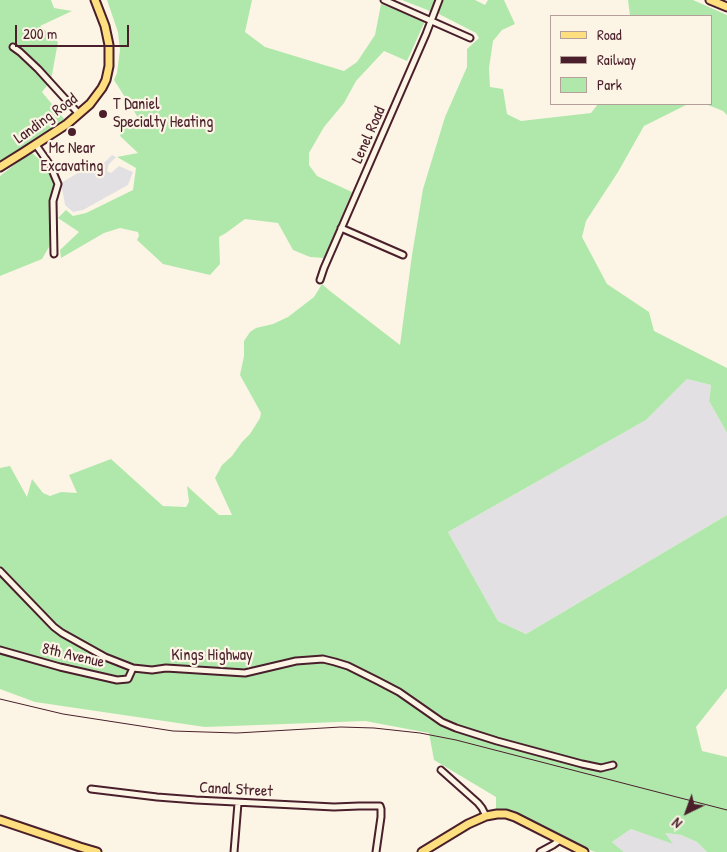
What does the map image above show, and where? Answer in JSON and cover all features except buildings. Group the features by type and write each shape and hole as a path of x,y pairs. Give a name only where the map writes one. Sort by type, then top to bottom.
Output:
{"main road":[{"name":"Landing Road","path":"0,167 36,145 79,114 94,100 102,88 109,66 108,35 95,0"},
{"path":"710,0 727,7"},
{"path":"422,852 458,829 486,816 497,814 506,814 514,817 584,852"},
{"path":"0,820 97,852"}],"street":[{"path":"384,0 470,38"},
{"name":"Lenel Road","path":"320,280 439,0"},
{"path":"12,47 38,69 79,114"},
{"path":"36,145 50,165 58,184 53,201 54,254"},
{"path":"341,228 403,255"},
{"name":"Kings Highway","path":"0,571 62,633 105,657 134,668 245,672 296,661 324,659 348,666 372,678 398,692 442,722 456,728 497,742 582,764 601,768 612,765"},
{"name":"8th Avenue","path":"0,650 60,667 117,680 128,679 134,668"},
{"path":"441,770 478,803 486,816"},
{"name":"Canal Street","path":"91,789 166,798 238,803 334,807 380,806 381,817 376,852"},
{"path":"234,852 238,803"},
{"path":"540,852 560,840"}],"shaded area":[{"path":"112,155 116,157 109,164 107,171 111,173 119,166 133,172 128,185 83,210 73,212 65,205 61,183 91,165 105,162"},
{"path":"687,379 711,385 709,401 727,433 727,515 526,634 498,621 448,532 646,420"},
{"path":"631,829 672,843 664,833 681,835 697,842 707,852 624,852 612,842"}],"green space":[{"path":"0,0 51,0 54,8 72,11 40,26 58,42 51,80 45,73 49,83 42,92 65,120 0,162"},
{"path":"107,0 252,0 245,32 265,47 344,71 357,62 375,35 381,4 425,21 407,61 384,51 356,81 344,103 324,127 309,153 309,165 317,176 352,192 324,258 310,257 293,250 278,223 245,219 219,237 220,264 210,275 163,264 137,240 138,232 120,228 104,233 61,258 60,250 79,232 58,218 66,210 73,216 86,213 133,190 136,168 117,157 138,153 120,136 123,126 139,119 114,80 117,73 120,50 118,32"},
{"path":"402,0 435,0 430,11"},
{"path":"443,0 475,0 485,5 488,0 504,0 515,24 502,30 493,41 489,68 490,87 503,89 507,114 521,121 591,113 597,105 686,105 644,126 618,172 586,221 582,237 607,284 649,312 654,331 727,368 727,433 709,401 711,385 687,379 646,420 448,532 498,621 526,634 727,515 727,688 696,727 702,751 727,757 727,852 707,852 697,842 681,835 665,833 673,844 631,829 612,842 624,852 592,851 509,810 496,809 496,797 434,760 429,733 365,721 205,727 35,702 0,689 0,468 10,466 27,497 32,479 43,493 50,496 61,492 77,493 69,475 111,459 163,506 186,507 189,502 187,486 219,515 232,515 215,478 222,465 250,434 260,418 261,413 240,375 244,356 244,341 250,332 256,328 273,324 288,317 314,297 322,284 400,345 423,189 445,117 467,67 467,49 479,38 476,33 437,13"},
{"path":"628,0 693,0 727,15 727,115 723,111 708,105 712,105 712,15 630,15"},
{"path":"31,152 50,169 54,185 50,201 49,247 42,259 0,276 0,176"}],"railway":[{"path":"0,699 63,714 173,731 237,733 341,727 374,728 420,733 456,740 727,810"}],"place":[{"name":"T Daniel Specialty Heating","path":"103,114"},
{"name":"Mc Near Excavating","path":"72,132"}]}
